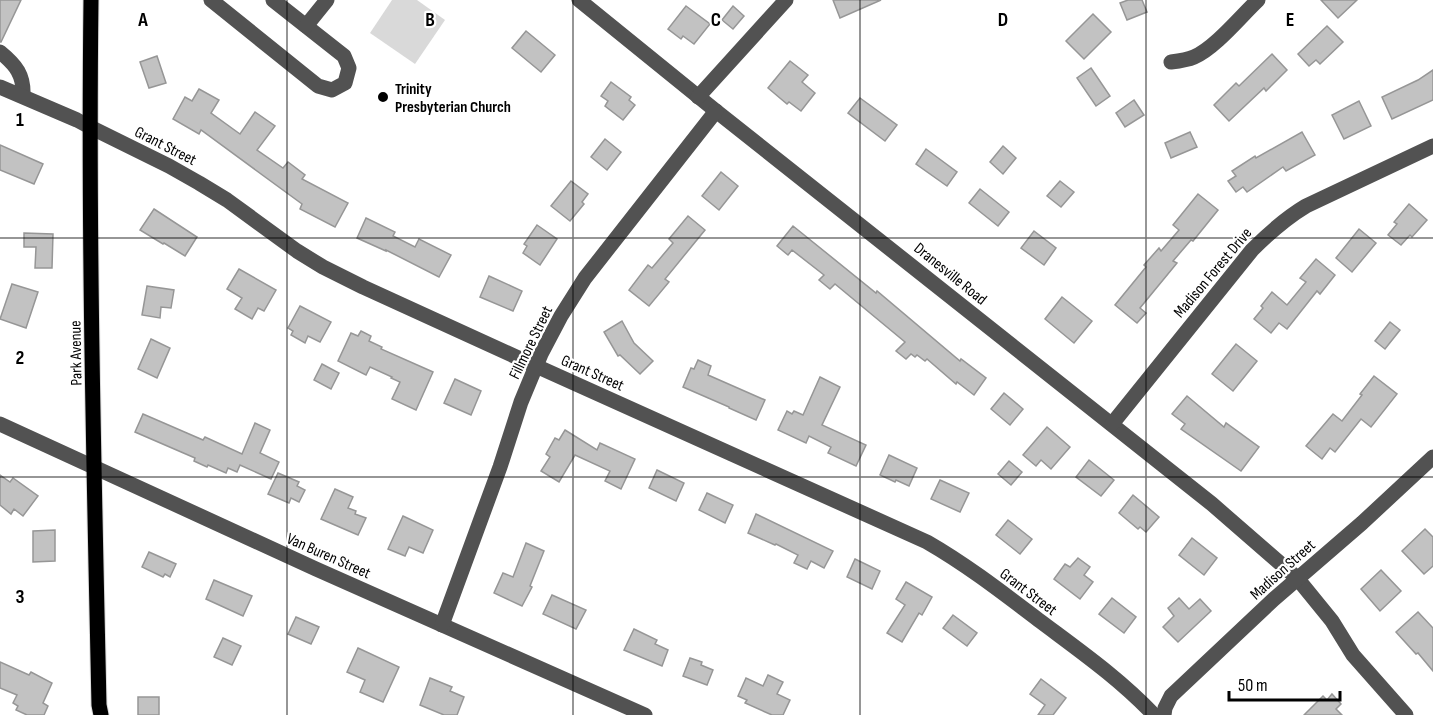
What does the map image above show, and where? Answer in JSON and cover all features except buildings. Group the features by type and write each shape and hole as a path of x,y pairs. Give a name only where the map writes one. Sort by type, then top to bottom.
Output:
{"main road":[{"name":"Park Avenue","path":"91,0 90,127 99,712"}],"street":[{"path":"211,0 318,86 332,90 345,83 349,68 344,56 273,0"},
{"path":"306,26 327,0"},
{"name":"Dranesville Road","path":"579,0 1212,504 1297,578 1332,621 1353,654 1406,715"},
{"path":"698,96 786,0"},
{"path":"1171,62 1183,61 1209,49 1258,0"},
{"path":"0,52 17,69 23,83 23,96"},
{"name":"Grant Street","path":"0,87 77,120 169,166 227,200 297,251 363,287 927,542 957,560 1108,672 1154,715"},
{"name":"Fillmore Street","path":"442,625 522,402 536,366 561,316 585,278 716,111"},
{"name":"Madison Forest Drive","path":"1112,424 1252,250 1270,231 1306,206 1433,146"},
{"name":"Van Buren Street","path":"0,424 645,715"},
{"name":"Madison Street","path":"1164,715 1171,696 1297,578 1362,523 1433,457"}],"shaded area":[{"path":"392,0 417,0 445,20 415,64 370,33"}],"place":[{"name":"Trinity Presbyterian Church","path":"383,97"}]}
